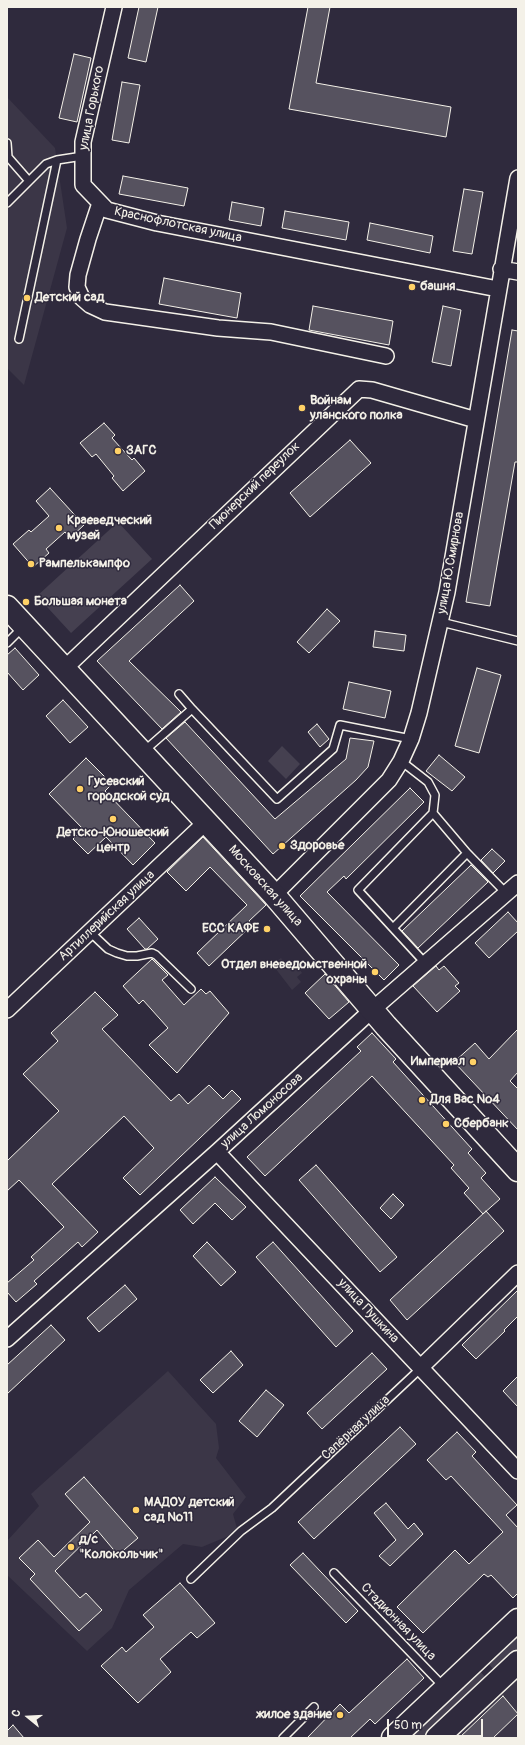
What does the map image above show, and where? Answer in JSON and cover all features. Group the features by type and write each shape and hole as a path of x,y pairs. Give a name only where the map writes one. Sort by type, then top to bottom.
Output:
{"main road":[{"name":"Московская улица","path":"7,607 274,895 372,1010 518,1170"},
{"path":"393,1738 518,1620"},
{"path":"438,1738 518,1662"}],"street":[{"name":"улица Горького","path":"100,203 83,185 83,142 114,7"},
{"name":"улица Ю.Смирнова","path":"274,895 389,780 401,762 411,739 419,714 441,622 501,269 518,178"},
{"name":"Краснофлотская улица","path":"386,356 271,332 218,328 105,312 90,305 82,298 77,287 78,275 100,203 107,210 157,223 498,289"},
{"path":"501,269 518,272"},
{"name":"Пионерский переулок","path":"64,669 359,389 372,390 476,420"},
{"name":"Артиллерийская улица","path":"7,1010 206,822"},
{"name":"улица Ломоносова","path":"7,1339 217,1152 372,1010 518,883"},
{"name":"улица Пушкина","path":"217,1152 518,1471"},
{"name":"Сапёрная улица","path":"421,1367 518,1273"}],"lane":[{"path":"7,143 8,157 29,181"},
{"path":"7,203 46,164 57,160 83,156"},
{"path":"19,339 57,160"},
{"path":"441,622 518,641"},
{"path":"7,643 24,625"},
{"path":"179,694 277,799 333,749 340,725 411,739"},
{"path":"142,753 192,709"},
{"path":"401,762 428,782 435,795 434,813 358,890 426,964"},
{"path":"434,813 468,853 506,893"},
{"path":"393,928 468,853"},
{"path":"90,932 108,949 117,953 127,956 152,953 156,955 191,989"},
{"name":"Сапёрная улица","path":"191,1579 241,1532 272,1508 421,1367"},
{"name":"Стадионная улица","path":"334,1573 446,1688"},
{"path":"283,1738 314,1707"}],"shaded area":[{"name":"Детский сад","path":"7,97 55,148 67,228 24,385 7,368"},
{"path":"118,522 152,559 71,633 37,596"},
{"path":"282,746 300,764 286,779 268,761"},
{"path":"281,958 288,967 294,962 302,973 297,977 301,982 292,990 272,964"},
{"name":"МАДОУ детский сад №11","path":"168,1371 216,1424 219,1448 216,1458 246,1497 233,1514 238,1532 202,1547 183,1544 129,1590 112,1628 87,1651 7,1575 7,1541 39,1506 31,1494"},
{"path":"518,1630 518,1650 495,1671 485,1660"},
{"path":"477,1668 487,1679 426,1738 404,1738"},
{"path":"518,1672 518,1738 451,1738"}],"building":[{"path":"139,7 158,7 146,62 128,58"},
{"path":"308,7 330,7 316,83 451,107 446,137 289,109"},
{"path":"74,54 91,58 77,122 59,118"},
{"path":"122,82 140,85 129,143 112,140"},
{"path":"123,176 188,188 184,206 119,194"},
{"path":"464,189 483,192 472,254 453,251"},
{"path":"232,202 264,208 261,226 229,220"},
{"path":"285,211 349,222 346,240 282,228"},
{"path":"370,223 433,236 430,253 367,240"},
{"path":"164,278 241,293 237,318 159,304"},
{"path":"313,306 393,321 389,345 309,330"},
{"path":"443,306 461,310 451,366 432,362"},
{"path":"512,330 518,331 518,462 515,462 490,606 466,602"},
{"path":"104,423 115,435 112,438 132,460 134,458 145,471 123,491 112,478 114,476 96,454 92,457 80,443"},
{"path":"350,440 371,463 310,517 290,493"},
{"name":"Краеведческий музей","path":"50,488 84,525 70,538 65,532 46,549 49,553 33,567 13,544 29,530 31,532 49,516 36,501"},
{"path":"180,585 194,601 129,661 181,712 162,729 97,661"},
{"path":"327,609 340,621 309,653 297,642"},
{"path":"375,631 406,635 404,651 373,647"},
{"path":"15,648 39,675 23,690 7,672 7,655"},
{"path":"477,668 501,675 479,753 455,746"},
{"path":"349,682 391,691 385,718 343,709"},
{"path":"63,700 88,727 70,743 46,716"},
{"path":"185,722 275,819 346,759 350,738 374,741 368,767 356,780 273,854 166,738"},
{"path":"317,724 329,739 320,747 308,732"},
{"path":"439,755 465,777 452,791 426,771"},
{"path":"86,758 112,784 105,791 155,843 133,865 106,837 88,854 73,839 83,829 49,794"},
{"path":"410,788 424,802 346,879 344,876 327,892 399,965 384,980 300,896"},
{"path":"203,837 266,905 249,921 252,925 209,966 197,953 247,905 210,867 186,891 167,872"},
{"path":"492,849 505,861 493,873 481,860"},
{"path":"471,865 488,882 418,948 402,931"},
{"path":"508,912 518,923 518,931 489,958 475,943"},
{"path":"139,918 158,939 147,949 145,949 127,929"},
{"path":"152,959 168,975 162,980 184,1005 201,989 206,994 210,991 229,1013 177,1073 149,1045 168,1028 143,1000 139,1004 123,986"},
{"path":"436,966 439,970 444,966 459,983 455,986 460,991 437,1012 413,986"},
{"path":"325,974 349,1002 329,1019 305,993"},
{"path":"95,992 118,1015 102,1029 171,1101 179,1094 188,1104 209,1085 223,1099 232,1090 241,1099 140,1195 123,1178 154,1148 124,1116 52,1184 98,1232 82,1247 78,1242 34,1281 37,1284 16,1302 7,1292 7,1283 34,1260 31,1257 64,1227 19,1180 7,1191 7,1161 59,1111 23,1074 58,1041 51,1033"},
{"path":"518,1029 518,1072 510,1081 518,1089 518,1130 454,1062 475,1043 489,1059"},
{"path":"372,1033 396,1059 393,1062 472,1149 468,1153 486,1173 481,1178 500,1199 483,1214 464,1193 469,1188 451,1168 454,1165 372,1076 265,1176 247,1157 361,1051 357,1047"},
{"path":"316,1165 397,1257 380,1272 299,1180"},
{"path":"215,1177 246,1207 232,1220 215,1203 193,1224 180,1210"},
{"path":"393,1194 404,1205 391,1219 380,1208"},
{"path":"486,1211 504,1231 407,1320 390,1300"},
{"path":"207,1242 236,1272 221,1286 193,1256"},
{"path":"273,1242 353,1331 336,1347 256,1257"},
{"path":"125,1285 137,1299 99,1332 87,1318"},
{"path":"518,1290 518,1316 476,1359 462,1345"},
{"path":"51,1325 65,1340 7,1394 7,1365"},
{"path":"231,1351 243,1365 213,1393 200,1380"},
{"path":"372,1353 387,1369 322,1429 307,1413"},
{"path":"518,1376 518,1407 503,1391"},
{"path":"266,1390 284,1405 257,1437 239,1421"},
{"path":"400,1427 416,1444 314,1539 298,1522"},
{"path":"457,1432 476,1452 472,1456 517,1505 506,1515 518,1528 518,1593 513,1598 491,1575 488,1577 484,1574 423,1633 397,1607 455,1550 469,1564 503,1532 451,1476 446,1480 427,1460"},
{"name":"д/с \"Колокольчик\"","path":"84,1477 138,1538 118,1555 97,1530 55,1571 80,1598 86,1593 102,1610 79,1631 30,1579 35,1574 19,1558 38,1540 54,1557 90,1522 65,1494"},
{"path":"386,1503 408,1529 414,1523 423,1534 390,1566 379,1556 396,1540 374,1513"},
{"path":"303,1553 358,1611 346,1623 290,1565"},
{"path":"180,1583 215,1623 197,1638 191,1632 160,1659 171,1672 138,1703 101,1666 122,1647 126,1652 154,1627 143,1615"},
{"path":"407,1659 424,1678 375,1724 370,1719 350,1738 307,1738 340,1704 349,1713"},
{"path":"503,1696 518,1714 493,1738 459,1738"},
{"path":"13,1725 24,1738 7,1738 7,1731"}],"place":[{"name":"башня","path":"412,287"},
{"name":"Детский сад","path":"27,298"},
{"name":"Войнам уланского полка","path":"302,408"},
{"name":"ЗАГС","path":"118,451"},
{"name":"Краеведческий музей","path":"59,528"},
{"name":"Рампелькампфо","path":"31,564"},
{"name":"Большая монета","path":"26,602"},
{"name":"Гусевский городской суд","path":"80,789"},
{"name":"Детско-Юношеский центр","path":"113,819"},
{"name":"Здоровье","path":"282,846"},
{"name":"ЕСС КАФЕ","path":"267,929"},
{"name":"Отдел вневедомственной охраны","path":"375,972"},
{"name":"Империал","path":"473,1062"},
{"name":"Для Вас №4","path":"422,1100"},
{"name":"Сбербанк","path":"446,1124"},
{"name":"МАДОУ детский сад №11","path":"136,1510"},
{"name":"д/с \"Колокольчик\"","path":"71,1547"},
{"name":"жилое здание","path":"340,1715"}]}
